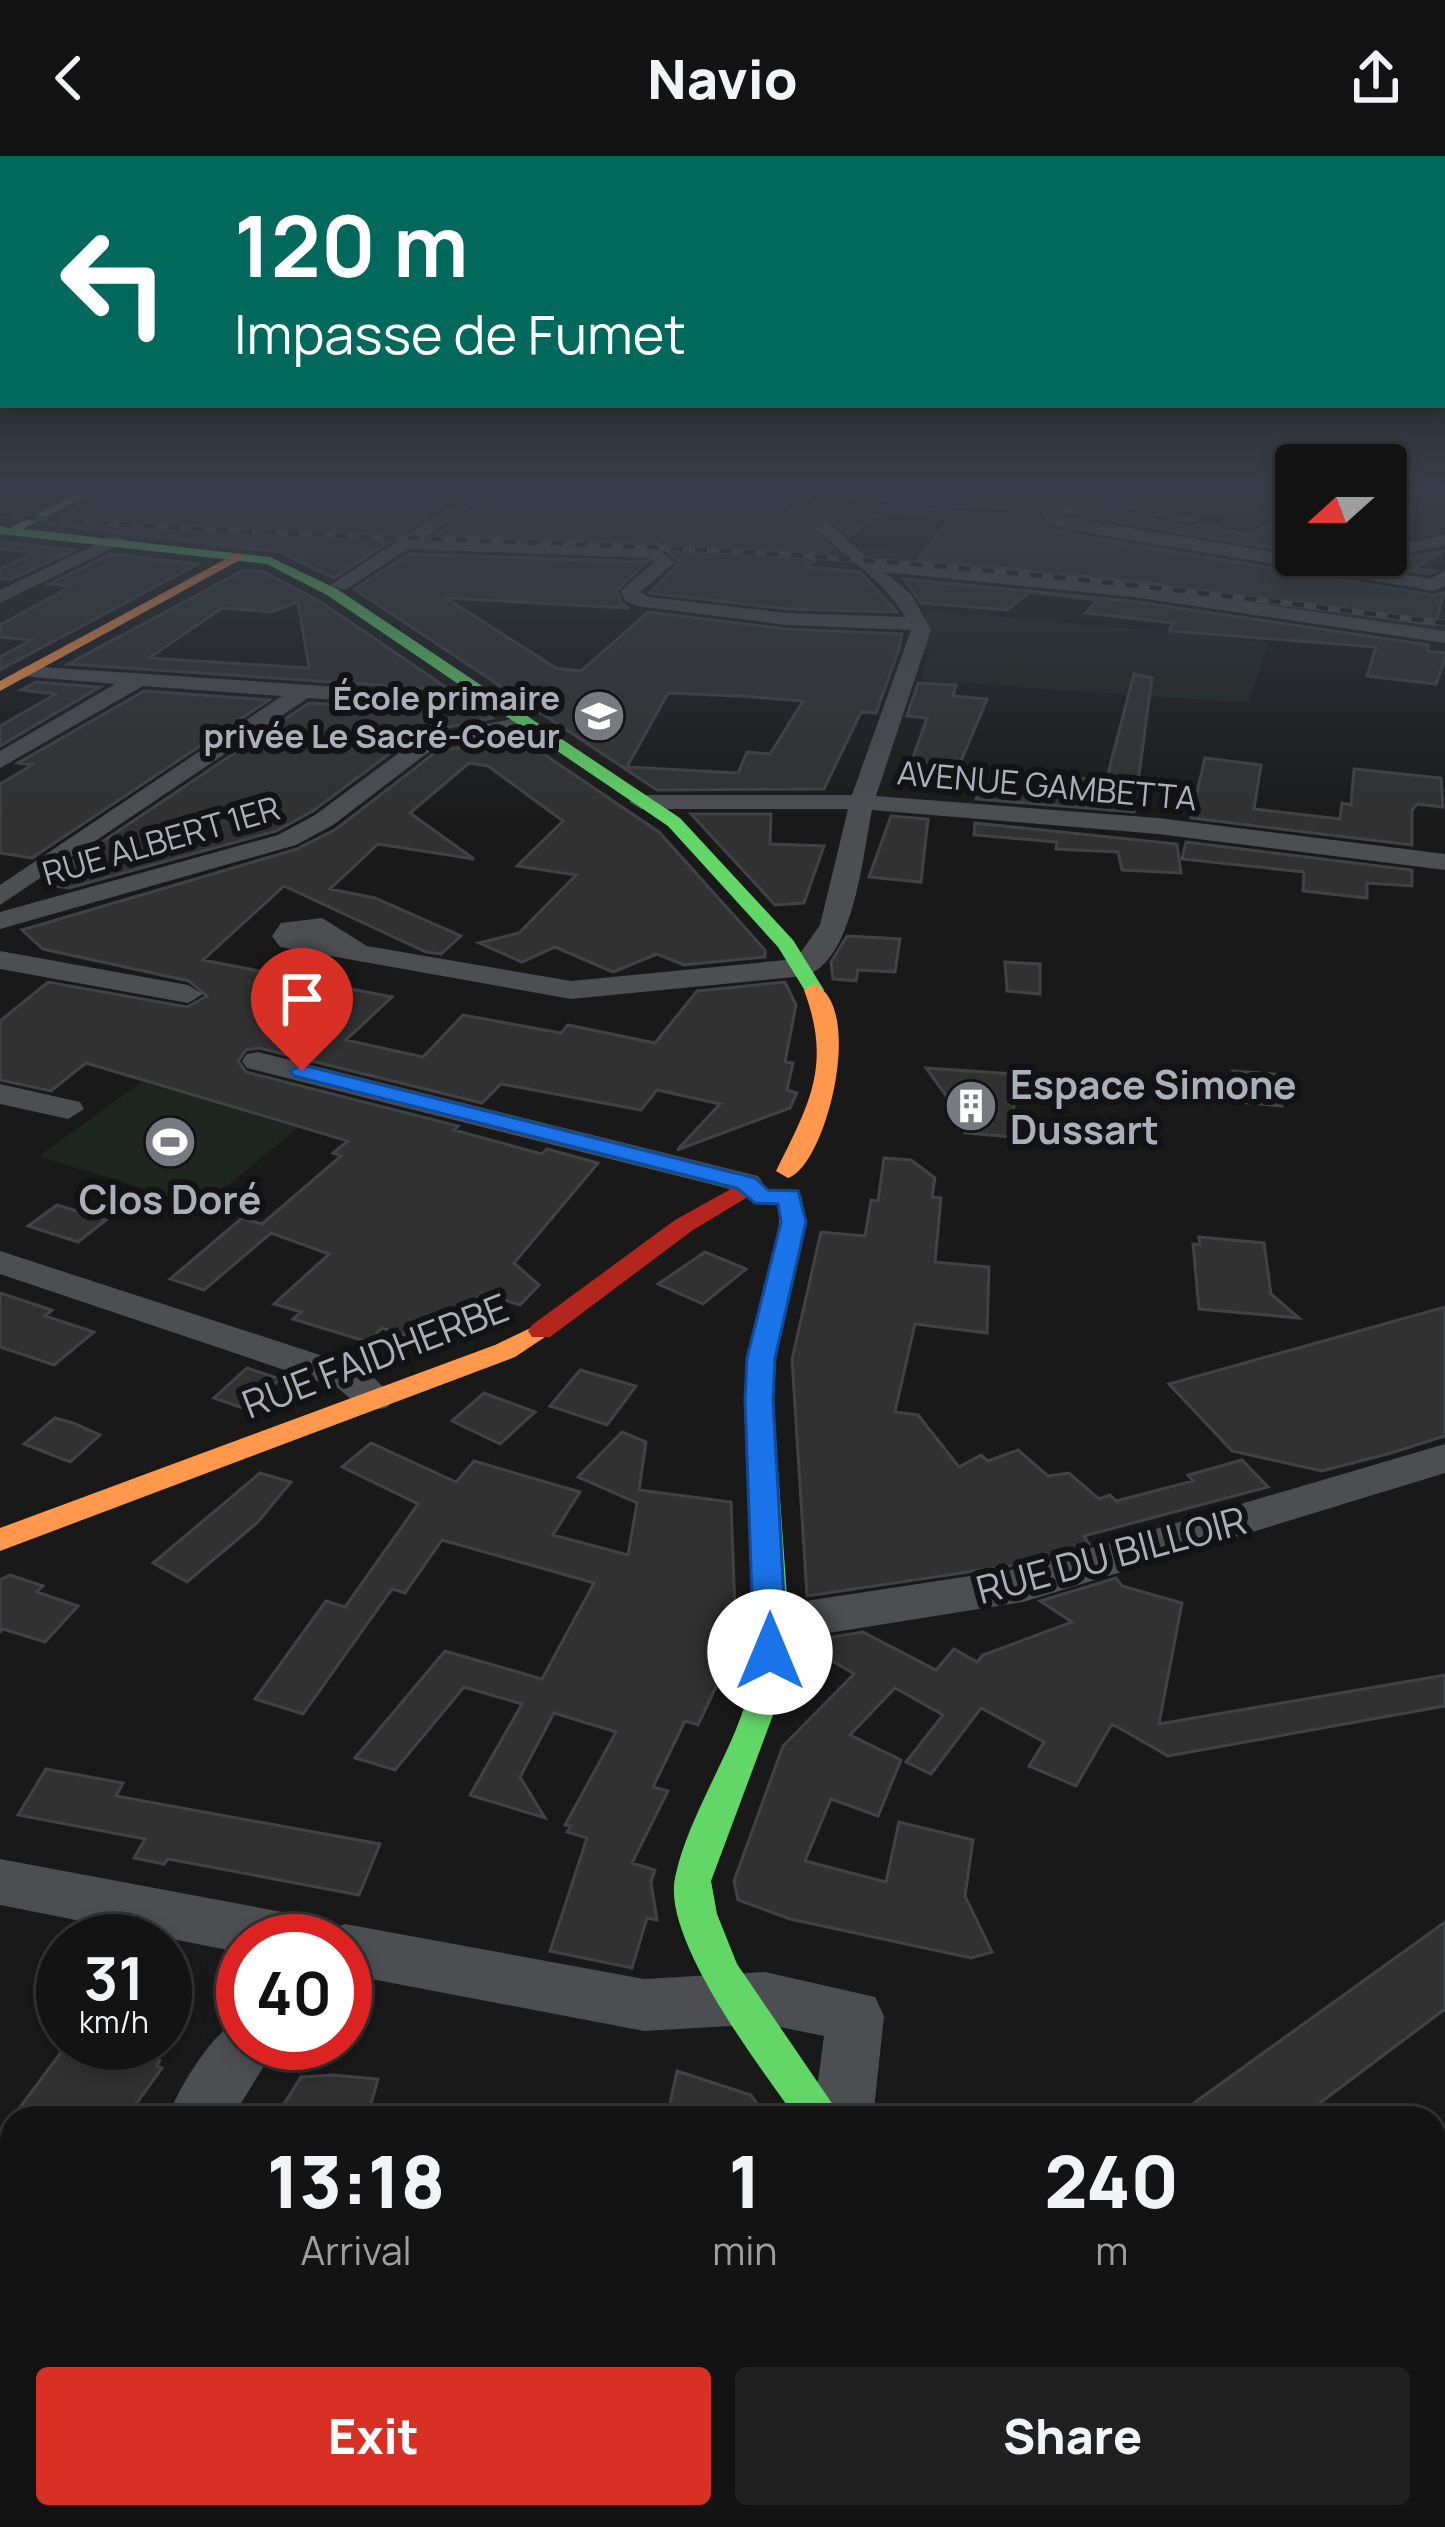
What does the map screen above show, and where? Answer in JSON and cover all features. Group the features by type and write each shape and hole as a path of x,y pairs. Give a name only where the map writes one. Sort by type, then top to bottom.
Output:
{"street":[{"path":"0,687 14,672 134,604"},
{"path":"356,604 686,833 804,967 827,1018 831,1079 789,1183 794,1222 761,1358 759,1400 772,1624 768,1684 692,1881 694,1916 706,1946 813,2106"},
{"path":"659,604 806,620 921,624"},
{"path":"355,950 571,990 804,967 822,949 835,925 862,802 887,739 921,624 908,604"},
{"path":"1213,604 1445,637"},
{"path":"14,672 460,702 492,699"},
{"path":"0,761 140,679"},
{"path":"0,897 304,690"},
{"name":"RUE ALBERT 1ER","path":"0,921 287,840 324,820 428,742 526,723"},
{"name":"AVENUE GAMBETTA","path":"641,802 862,802 1158,826 1445,862"},
{"path":"0,960 188,994"},
{"path":"258,1061 747,1185 764,1198 789,1183"},
{"path":"0,1094 68,1109"},
{"name":"RUE FAIDHERBE","path":"0,1540 535,1336 704,1208 747,1185"},
{"path":"0,1262 352,1379 374,1398"},
{"name":"RUE DU BILLOIR","path":"772,1624 1023,1585 1445,1458"},
{"path":"0,1882 216,1924"},
{"path":"372,1954 644,2005 765,1998 855,2016 844,2106"},
{"path":"205,2106 230,2070"}],"shaded area":[{"path":"1207,604 1407,604 1445,608 1445,635"},
{"path":"923,613 1268,642 1249,703 921,680 928,654 936,650 919,648 928,627"},
{"name":"Clos Doré","path":"142,1082 298,1128 201,1207 39,1156"}],"building":[{"path":"39,604 124,604 0,670 0,657 31,640 0,637 0,625"},
{"path":"181,604 294,604 271,612 222,608 149,658 309,668 298,604 323,604 450,690 68,664"},
{"path":"376,604 455,604 556,668 581,671 648,612 786,629 902,634 876,713 861,712 824,789 657,790","holes":["668,693 803,701 770,754 747,752 738,773 627,767"]},
{"path":"549,604 622,604 629,608"},
{"path":"741,604 889,604 897,612"},
{"path":"929,604 1015,604 1007,610"},
{"path":"1094,604 1149,604 1429,645 1427,651 1445,653 1445,659 1436,684 1367,676 1376,647 1169,631 1173,623 1086,613"},
{"path":"1288,604 1441,604 1435,625"},
{"path":"1134,674 1152,678 1134,812 976,799 977,790 1052,797 1055,776 1106,781"},
{"path":"36,682 100,687 0,746 0,726 56,694 21,690"},
{"path":"918,683 956,685 953,696 987,699 954,778 907,774 927,718 907,716"},
{"path":"144,691 269,700 32,858 0,853 0,784 32,765 18,763"},
{"path":"309,703 482,712 492,718 416,734 313,811 276,831 69,888 49,885 78,865 69,864"},
{"path":"517,736 659,832 765,950 765,957 684,965 657,954 613,972 555,947 522,962 479,943 519,933 576,875 517,866 563,821 488,766 469,763 410,813 474,859 378,844 330,889 375,898 461,936 441,954 426,952 284,886 203,960 392,997 346,1040 423,1057 463,1015 561,1033 568,1025 655,1043 697,991 785,982 796,1005 785,1062 793,1063 787,1090 797,1093 790,1108 677,1150 720,1104 657,1090 641,1110 501,1084 482,1103 259,1048 246,1050 238,1061 246,1072 458,1126 454,1130 542,1154 547,1149 598,1163 514,1263 539,1285 520,1305 482,1293 435,1344 382,1328 368,1342 293,1319 301,1312 274,1304 329,1254 271,1233 204,1290 170,1279 242,1218 262,1224 341,1156 333,1153 348,1141 86,1063 51,1091 0,1080 0,1021 48,982 187,1007 207,996 189,981 43,949 22,930 297,849 336,829 436,752"},
{"path":"1205,758 1261,765 1254,809 1340,819 1342,803 1351,805 1354,769 1441,778 1443,807 1417,804 1412,810 1412,845 1191,818"},
{"path":"691,814 771,814 770,844 824,846 804,903 775,905"},
{"path":"891,816 928,819 921,882 869,877"},
{"path":"975,823 1177,844 1181,873 1122,870 1118,852 1056,849 1057,842 974,835"},
{"path":"1186,842 1412,870 1412,886 1367,883 1367,898 1303,891 1304,872 1182,859"},
{"path":"847,936 900,939 895,972 858,970 856,981 833,979 831,962"},
{"path":"1005,962 1040,964 1040,994 1007,991"},
{"name":"Espace Simone Dussart","path":"926,1068 1089,1079 1089,1092 1014,1102 1013,1137 965,1133 966,1123"},
{"path":"1233,1071 1275,1074 1282,1106 1238,1102"},
{"path":"884,1158 911,1160 935,1178 932,1197 941,1198 935,1262 989,1267 987,1333 915,1324 895,1412 918,1415 959,1467 981,1455 988,1461 1018,1450 1048,1476 1069,1473 1099,1499 1110,1495 1116,1501 1193,1481 1188,1475 1242,1460 1268,1487 1084,1536 1089,1544 1022,1564 807,1596 792,1359 821,1232 865,1236 871,1200 878,1201"},
{"path":"57,1205 106,1220 78,1242 28,1226"},
{"path":"1199,1237 1264,1243 1271,1294 1299,1318 1199,1309 1193,1244 1200,1245"},
{"path":"705,1252 746,1269 703,1304 658,1284"},
{"path":"0,1293 52,1310 45,1316 94,1332 54,1365 0,1347"},
{"path":"1445,1307 1445,1436 1391,1453 1322,1471 1232,1451 1169,1384"},
{"path":"247,1368 280,1379 248,1410 214,1398"},
{"path":"580,1370 636,1386 607,1425 550,1406"},
{"path":"484,1393 535,1412 500,1444 452,1421"},
{"path":"55,1418 100,1435 70,1462 24,1444"},
{"path":"622,1432 646,1442 639,1490 731,1502 735,1611 731,1674 723,1672 698,1725 685,1721 653,1787 668,1791 632,1863 655,1870 651,1882 657,1920 647,1918 632,1968 550,1951 587,1838 567,1832 571,1826 565,1825 616,1732 554,1713 520,1777 545,1818 470,1795 522,1704 464,1687 395,1770 355,1758 445,1651 542,1679 594,1583 442,1540 405,1593 392,1589 303,1714 255,1699 326,1601 345,1607 418,1504 342,1467 371,1443 456,1482 474,1461 580,1492 553,1535 628,1555 637,1503 578,1477"},
{"path":"260,1473 291,1482 258,1522 187,1582 153,1563"},
{"path":"10,1575 43,1586 37,1592 78,1606 45,1642 0,1632 0,1580"},
{"path":"1116,1578 1122,1586 1182,1603 1159,1724 1445,1675 1445,1706 1168,1756 1112,1724 1076,1786 1029,1766 1044,1742 981,1708 931,1774 906,1762 943,1715 895,1688 850,1735 901,1760 878,1816 831,1799 805,1861 886,1882 899,1822 973,1840 965,1896 992,1952 971,1958 790,1919 738,1900 734,1881 783,1746 854,1674 811,1648 813,1640 863,1632 936,1670 954,1649 977,1662 983,1655 1072,1622 1040,1601"},
{"path":"46,1769 123,1783 116,1796 380,1844 359,1895 168,1859 164,1864 134,1858 145,1839 18,1815"},
{"path":"1445,1922 1445,2009 1316,2106 1190,2106"},
{"path":"48,2070 161,2070 135,2106 21,2106"},
{"path":"677,2071 751,2095 759,2106 670,2106"},
{"path":"301,2077 378,2079 370,2106 283,2106"}],"railway":[{"path":"1287,604 1445,623"}],"traffic: fast":[{"path":"349,604 674,822 786,944 814,990"},
{"path":"789,1196 794,1221 761,1358 759,1400 772,1611 768,1683 692,1881 698,1914 724,1977 812,2106"}],"traffic: slow":[{"path":"0,687 153,604"},
{"path":"788,1171 820,1104 830,1063 824,1017 814,990"},
{"path":"0,1540 505,1351 541,1331"}],"traffic: jam":[{"path":"541,1331 684,1225 747,1187"}],"place":[{"name":"École primaire privée Le Sacré-Coeur","path":"599,716"},
{"name":"Espace Simone Dussart","path":"971,1106"},
{"name":"Clos Doré","path":"170,1142"}],"route":[{"path":"302,1071 746,1183 764,1198 789,1196 794,1222 761,1358 759,1400 772,1611 770,1652"}]}
